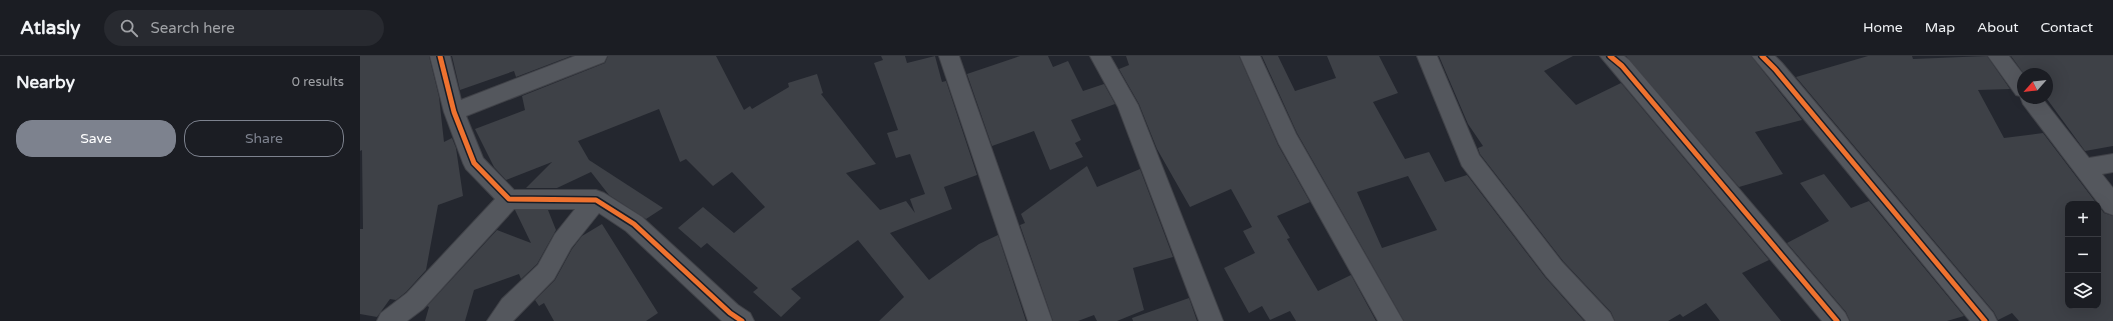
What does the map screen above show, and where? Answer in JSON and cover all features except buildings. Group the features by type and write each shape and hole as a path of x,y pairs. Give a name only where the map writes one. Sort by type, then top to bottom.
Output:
{"street":[{"path":"440,56 454,112 474,163 509,199 596,200 634,224 729,318"},
{"path":"454,112 597,56"},
{"path":"949,56 1040,321"},
{"path":"1100,56 1128,105 1212,321"},
{"path":"1250,56 1287,138 1391,321"},
{"path":"1428,56 1470,160 1554,269 1602,321"},
{"path":"1610,56 1627,71 1837,321"},
{"path":"1762,56 1775,69 1985,321"},
{"path":"1998,56 2017,81"},
{"path":"2035,104 2113,204"},
{"path":"2084,168 2113,163"},
{"path":"389,321 415,301 509,199"},
{"path":"499,321 510,307 546,272 563,241 596,200"}],"cycle path":[{"path":"440,56 454,112 474,163 509,199 596,200 634,224 730,313 742,321"},
{"path":"1610,56 1622,66 1837,321"},
{"path":"1762,56 1775,69 1985,321"}]}
